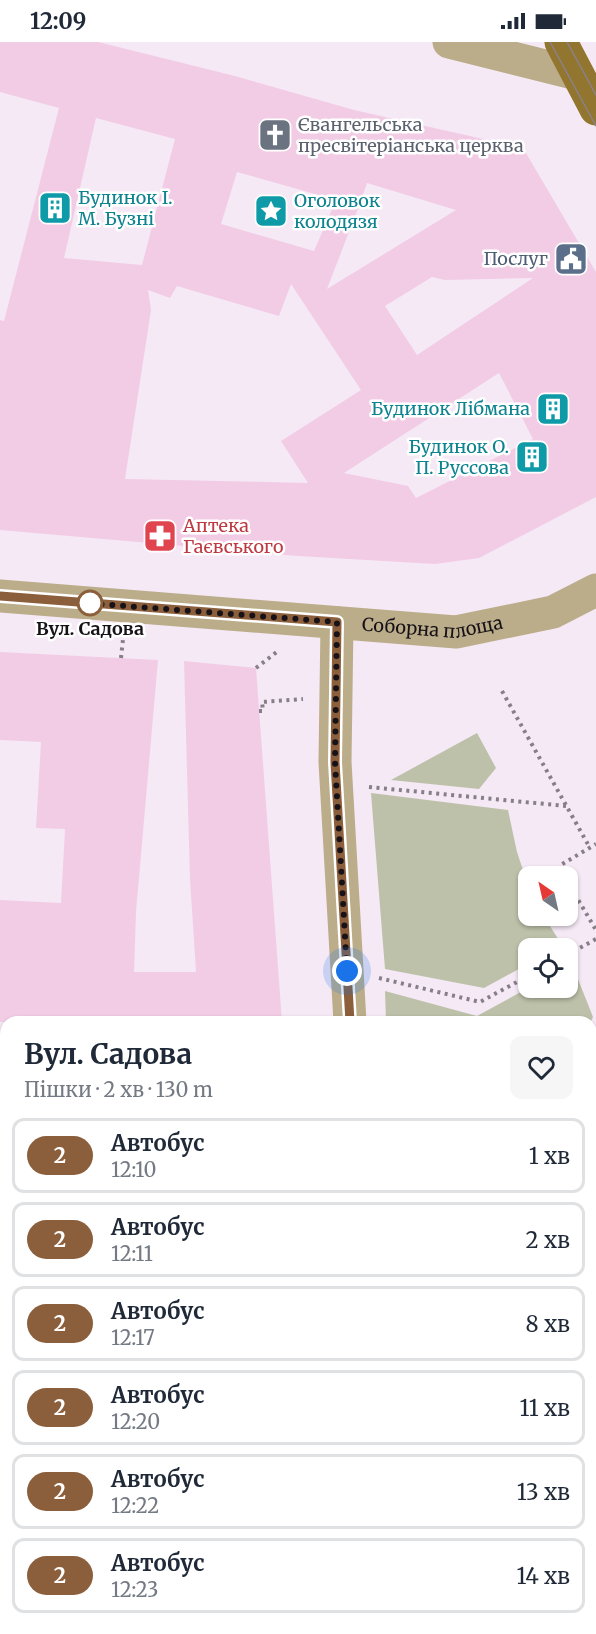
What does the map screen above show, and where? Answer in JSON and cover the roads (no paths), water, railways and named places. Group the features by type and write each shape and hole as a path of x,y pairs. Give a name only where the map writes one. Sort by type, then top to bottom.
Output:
{"main road":[{"path":"561,42 596,109"}],"street":[{"path":"448,42 577,74"},
{"name":"Соборна площа","path":"350,1016 337,784 337,622 456,632 553,612 596,590"},
{"path":"0,596 337,622"}],"tram line":[{"path":"550,42 596,126"},
{"path":"567,42 596,95"}],"place":[{"name":"Євангельська пресвітеріанська церква","path":"275,135"},
{"name":"Будинок І. М. Бузні","path":"55,208"},
{"name":"Оголовок колодязя","path":"271,211"},
{"name":"Послуг","path":"571,259"},
{"name":"Будинок Лібмана","path":"553,409"},
{"name":"Будинок О. П. Руссова","path":"532,457"},
{"name":"Аптека Гаєвського","path":"160,536"},
{"name":"Вул. Садова","path":"90,603"}]}
